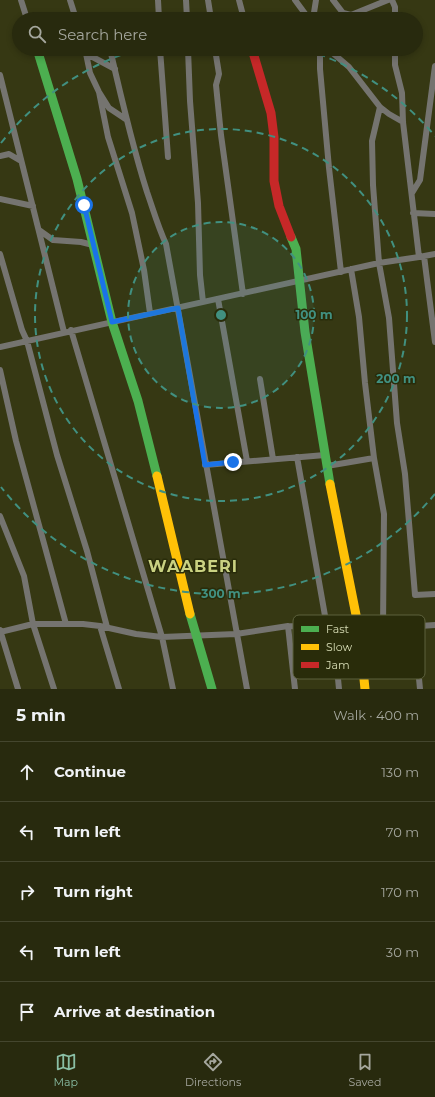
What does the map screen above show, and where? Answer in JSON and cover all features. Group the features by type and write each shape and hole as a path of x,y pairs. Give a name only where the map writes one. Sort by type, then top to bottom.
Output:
{"street":[{"path":"21,0 25,12"},
{"path":"70,0 74,12"},
{"path":"158,0 159,12"},
{"path":"186,0 187,12"},
{"path":"208,0 210,12"},
{"path":"239,0 242,12"},
{"path":"295,0 304,12"},
{"path":"314,12 316,0"},
{"path":"333,0 342,12"},
{"path":"358,12 388,0"},
{"path":"392,0 394,12"},
{"path":"38,56 77,179 112,322 138,401 162,493 174,551 196,636 212,689"},
{"path":"87,56 90,73 98,92 108,137 132,213 144,270 150,313"},
{"path":"94,56 115,69"},
{"path":"112,56 140,168 166,244 205,465 247,689"},
{"path":"161,56 168,157"},
{"path":"188,56 190,101 198,203 200,275 203,302"},
{"path":"216,56 219,74 216,85 221,135 243,294"},
{"path":"254,56 271,113 274,137 274,181 279,206 296,249 308,348 325,455 356,615"},
{"path":"320,56 320,69 341,272"},
{"path":"336,56 349,67 380,106 389,114 403,122"},
{"path":"395,56 395,66 402,92 403,122 414,213 435,342"},
{"path":"412,193 420,180 435,66"},
{"path":"0,75 39,230 68,331 162,637 173,689"},
{"path":"98,92 109,108 127,120"},
{"path":"0,107 7,105"},
{"path":"380,106 372,141 373,185 379,263 389,318 397,423 405,474 415,595 435,594"},
{"path":"0,156 9,154 21,161"},
{"path":"0,199 33,206"},
{"path":"414,213 435,214"},
{"path":"39,230 53,240 81,242 93,245"},
{"path":"0,254 22,330 27,340 57,455 87,551 103,626 119,689"},
{"path":"0,347 150,313 299,282 379,263 435,254"},
{"path":"351,269 359,317 374,458 384,514 383,615"},
{"path":"218,299 247,461"},
{"path":"0,370 16,441 66,624"},
{"path":"260,379 273,459"},
{"path":"205,465 325,455"},
{"path":"297,457 328,615"},
{"path":"327,466 374,458"},
{"path":"0,516 24,576 33,624 54,689"},
{"path":"18,689 0,631 33,624 66,624 103,626 136,634 162,637 236,634 293,626"},
{"path":"425,625 435,625"},
{"path":"288,626 293,671"},
{"path":"294,679 295,689"},
{"path":"338,679 339,689"},
{"path":"364,679 365,689"},
{"path":"419,679 420,689"}],"traffic: fast":[{"path":"39,56 77,179 112,322 138,401 157,476"},
{"path":"291,237 296,249 305,332 330,484"},
{"path":"190,614 212,689"}],"traffic: slow":[{"path":"157,476 190,614"},
{"path":"330,484 356,615"},
{"path":"364,679 365,689"}],"traffic: jam":[{"path":"254,56 271,113 274,137 274,181 279,206 291,237"}],"district":[{"name":"WAABERI","path":"193,566"}],"route":[{"path":"84,205 112,322 178,308 205,465 233,462"}]}
